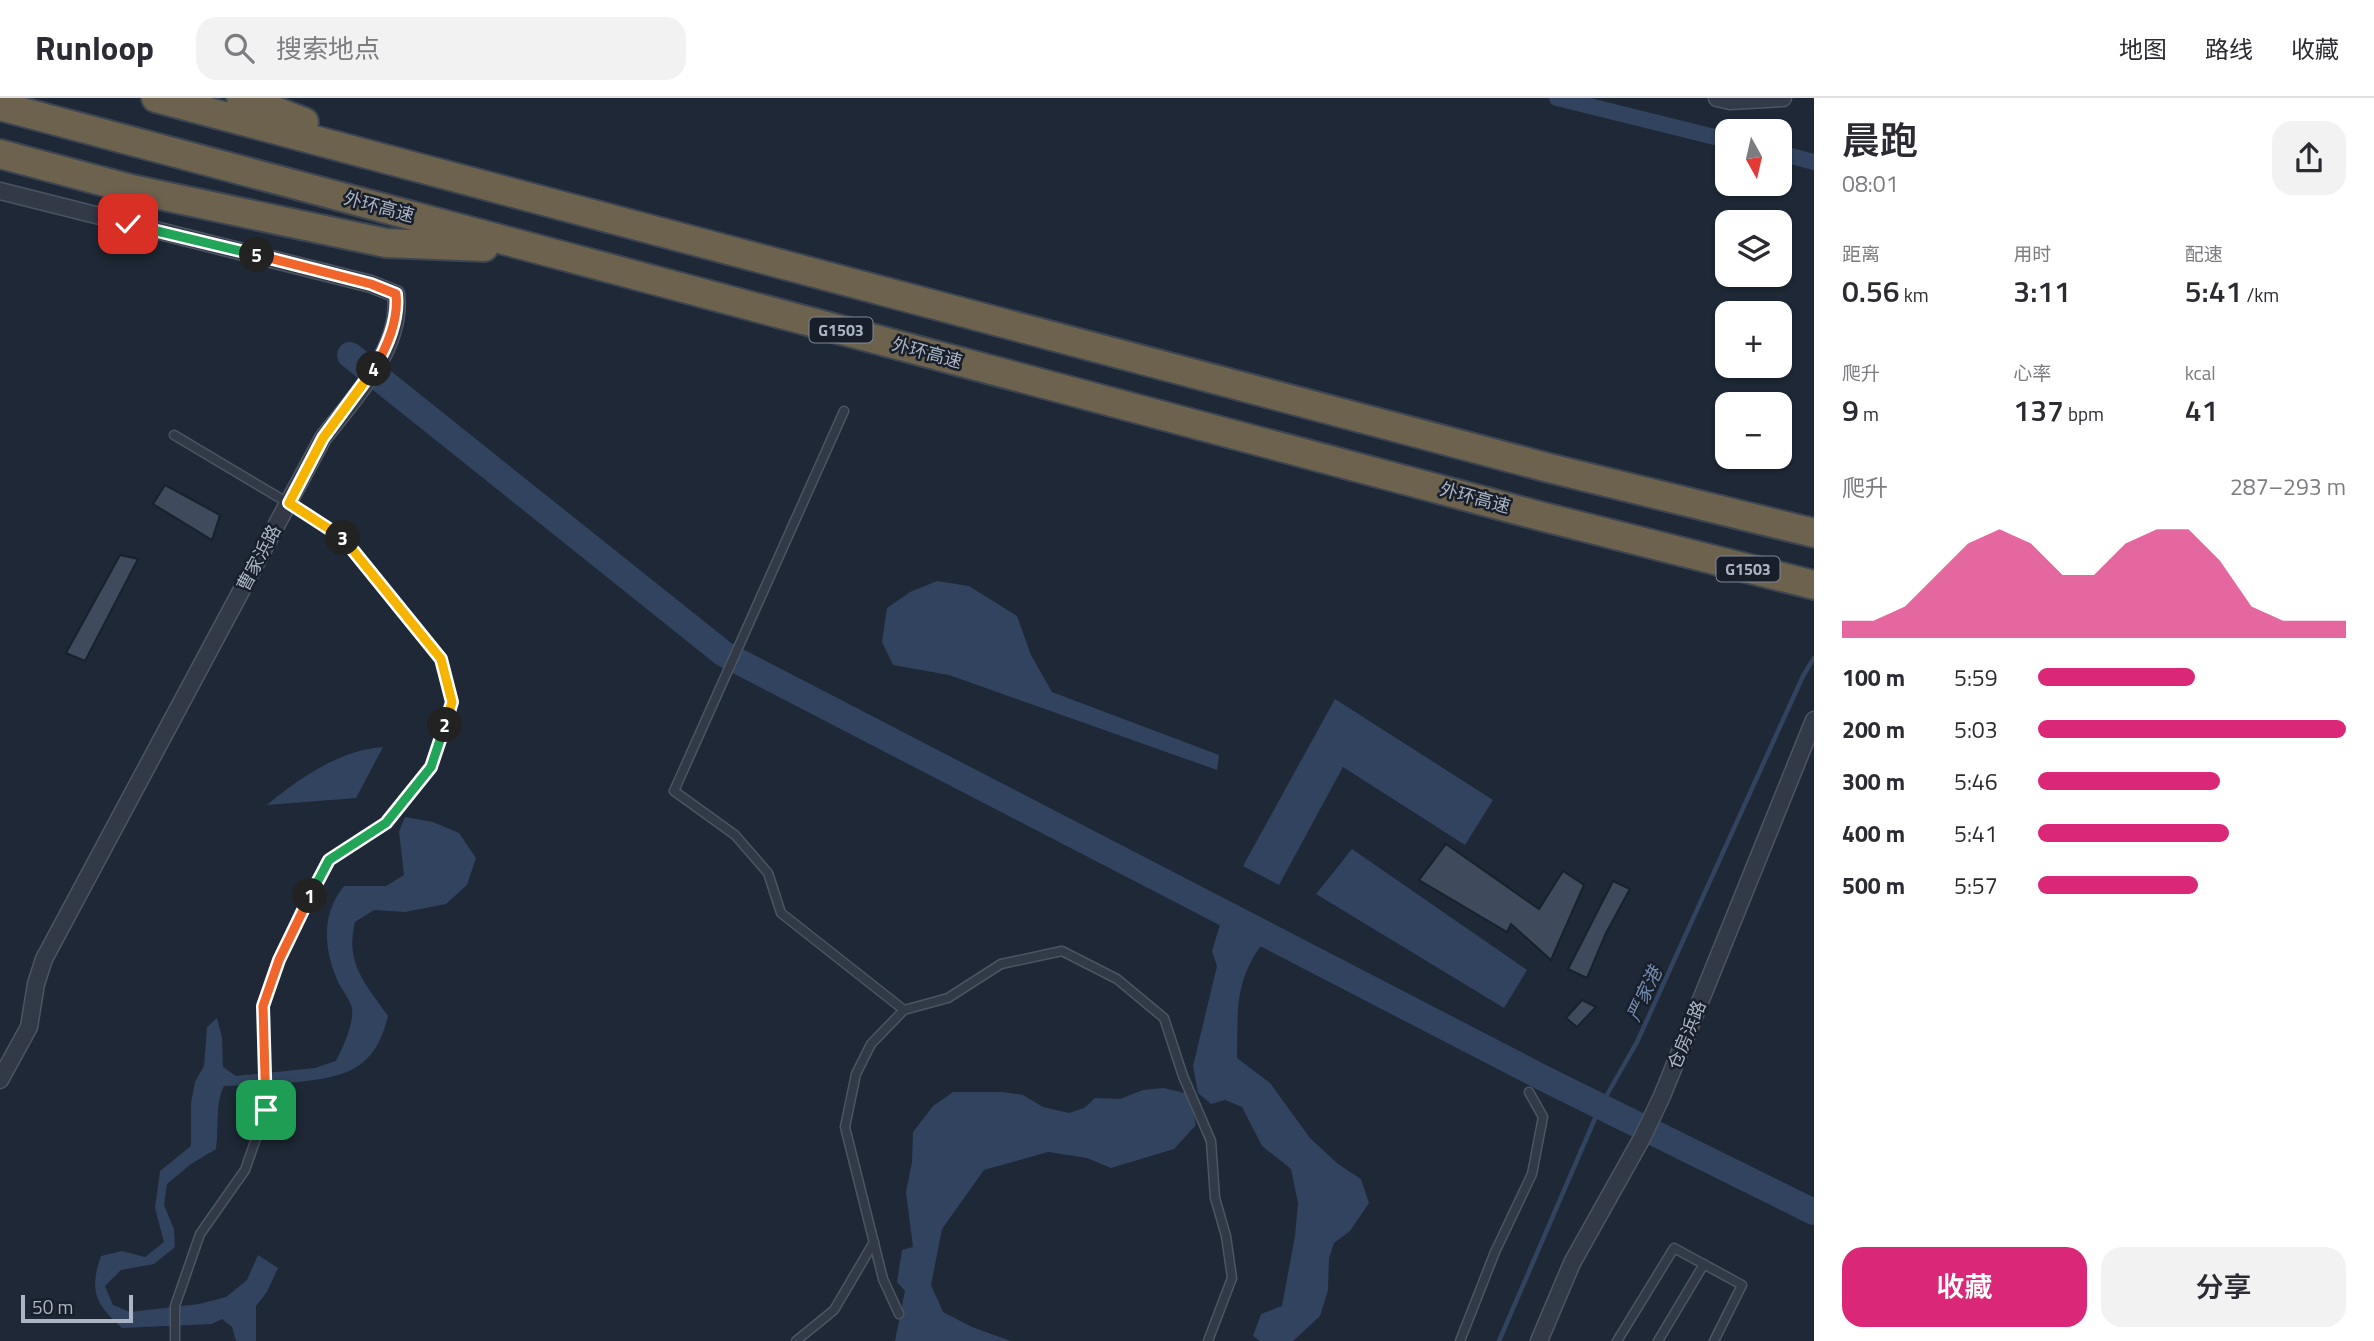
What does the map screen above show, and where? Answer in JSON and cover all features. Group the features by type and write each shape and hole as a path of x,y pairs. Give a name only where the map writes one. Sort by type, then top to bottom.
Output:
{"highway":[{"path":"156,98 1535,465 1814,533"},
{"path":"241,98 315,126 562,206"},
{"name":"外环高速","path":"0,106 1814,585"},
{"path":"0,153 131,189 386,243 538,250"}],"street":[{"path":"1717,98 1730,101 1783,98"},
{"name":"曹家浜路","path":"0,191 371,284 396,294 397,304 388,347 323,438 44,959 36,984 29,1027 0,1080"},
{"name":"仓房浜路","path":"1539,1341 1572,1263 1642,1138 1662,1096 1814,720"}],"lane":[{"path":"844,411 674,791 735,835 768,873 781,913 904,1010"},
{"path":"174,435 340,534 441,659 452,702 431,767 386,823 329,860 300,913 279,960 263,1006 266,1110 245,1170 200,1234 175,1306 175,1341"},
{"path":"899,1314 883,1279 845,1127 856,1074 871,1044 904,1010 948,998 1001,964 1062,951 1117,979 1164,1018 1184,1076 1211,1140 1215,1198 1226,1236 1232,1278 1208,1341"},
{"path":"1460,1341 1495,1252 1532,1174 1543,1117 1529,1092"},
{"path":"796,1341 834,1310 874,1242"},
{"path":"1617,1341 1674,1248 1742,1285 1714,1341"},
{"path":"1658,1341 1704,1264"}],"water":[{"path":"937,581 969,586 1017,616 1031,655 1052,692 1219,755 1217,770 949,675 893,665 882,642 887,608 910,592"},
{"path":"1335,699 1493,800 1465,845 1343,767 1279,885 1243,866"},
{"path":"383,747 356,798 267,805 321,767 351,754"},
{"path":"405,817 433,822 459,833 476,858 467,885 446,904 405,912 374,910 355,922 355,961 365,983 388,1016 376,1046 367,1059 353,1069 326,1078 291,1083 224,1086 218,1108 216,1149 191,1164 167,1184 164,1205 174,1229 175,1247 154,1264 121,1270 105,1286 113,1305 130,1312 199,1304 226,1297 247,1280 258,1255 278,1268 267,1292 256,1306 256,1341 236,1341 232,1327 222,1319 212,1324 122,1328 100,1304 95,1288 97,1268 101,1256 122,1251 145,1257 164,1242 155,1208 160,1171 191,1146 191,1103 195,1082 204,1066 207,1027 217,1018 222,1037 223,1067 236,1076 315,1068 336,1061 350,1028 352,1008 330,959 327,934 331,909 344,886 386,886 404,875 399,832"},
{"path":"1352,849 1527,970 1504,1008 1316,894"},
{"path":"1224,911 1269,935 1249,965 1240,993 1237,1058 1270,1083 1310,1138 1338,1164 1361,1179 1369,1203 1350,1231 1334,1243 1329,1258 1328,1290 1320,1316 1293,1341 1260,1341 1253,1336 1261,1314 1282,1306 1295,1236 1298,1203 1291,1169 1262,1146 1242,1107 1225,1100 1211,1104 1198,1093 1193,1066 1217,966 1212,951"},
{"path":"1164,1088 1189,1094 1196,1125 1174,1149 1111,1168 1087,1158 1048,1152 984,1170 942,1229 931,1285 943,1312 972,1327 1011,1341 895,1341 905,1291 897,1282 902,1250 913,1247 906,1192 912,1162 913,1132 933,1106 953,1092 1003,1092 1023,1095 1043,1107 1069,1113 1084,1108 1095,1098 1120,1099 1143,1090"}],"building":[{"path":"165,485 220,515 212,540 153,504"},
{"path":"120,555 138,559 85,661 66,653"},
{"path":"1446,844 1539,909 1563,871 1584,885 1551,960 1511,924 1507,932 1419,880"},
{"path":"1613,881 1630,889 1606,933 1587,978 1568,969"},
{"path":"1582,1000 1596,1007 1577,1027 1566,1018"}],"waterway":[{"path":"1557,98 1715,137"},
{"path":"1792,156 1814,162"},
{"path":"350,355 724,654 1543,1078 1814,1212"},
{"name":"严家港","path":"1499,1341 1600,1107 1637,1042 1803,676 1814,658"}],"route":[{"path":"128,224 371,284 396,294 397,304 388,347 323,438 289,503 340,534 401,613 441,659 452,702 431,767 386,823 329,860 300,913 279,960 263,1006 266,1110"}]}
